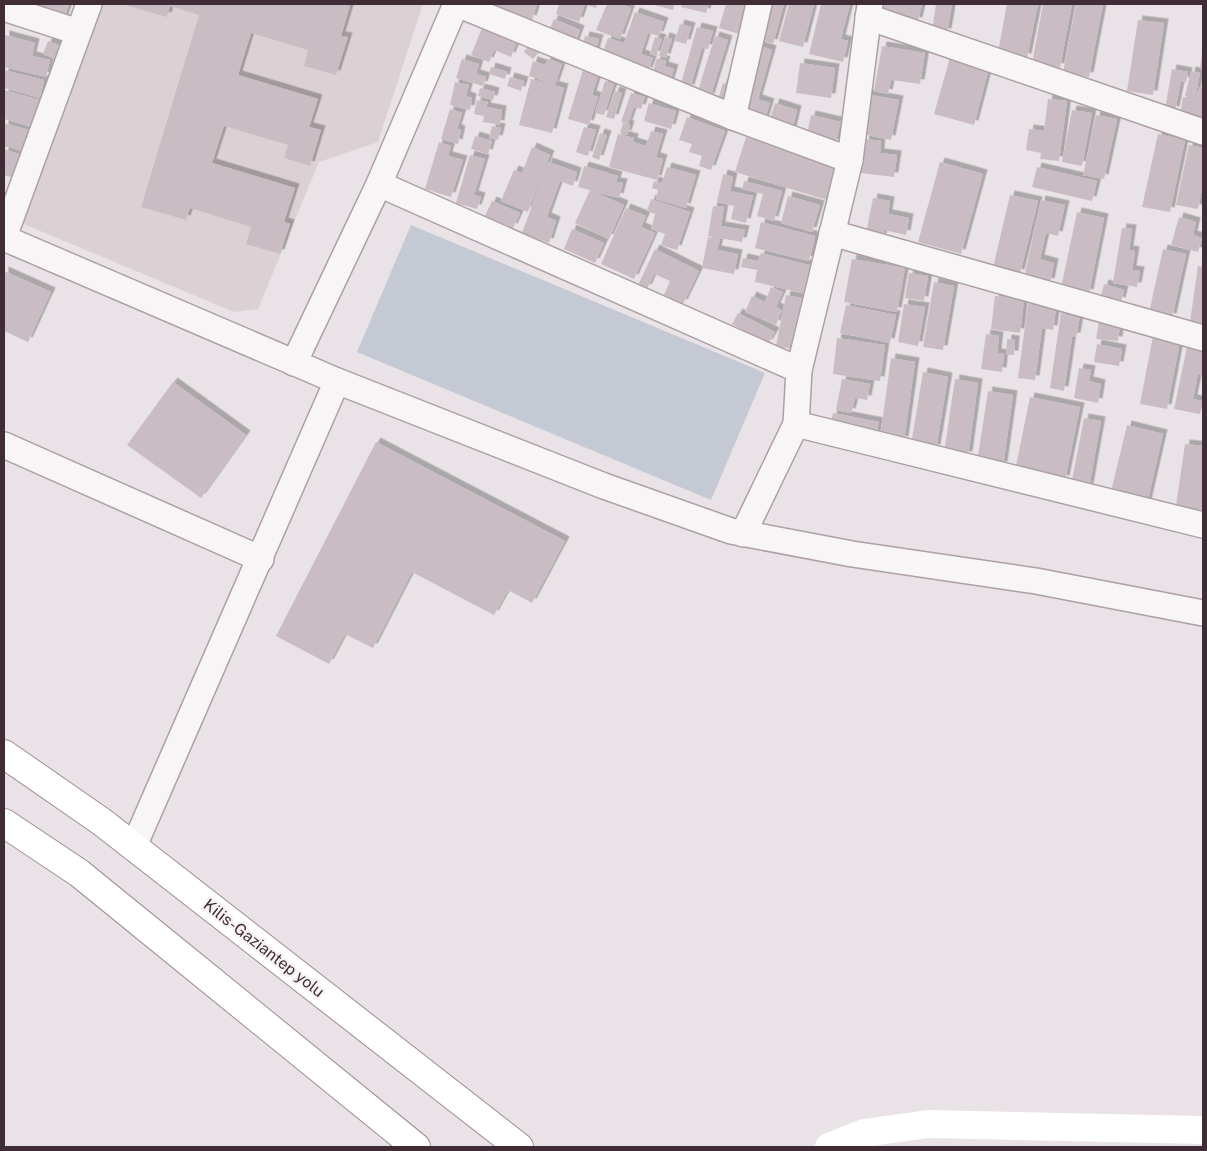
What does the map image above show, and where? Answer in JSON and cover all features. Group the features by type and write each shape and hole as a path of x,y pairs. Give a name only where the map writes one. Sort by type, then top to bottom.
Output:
{"main road":[{"name":"Kilis-Gaziantep yolu","path":"4,754 134,846 519,1147"},
{"path":"4,823 79,873 411,1146"},
{"path":"829,1147 864,1132 928,1124 1203,1130"}],"street":[{"path":"89,4 4,238 337,381 604,486 730,531 852,554 1036,581 1203,613"},
{"path":"294,363 379,184 457,4 733,117 850,160"},
{"path":"733,117 759,4"},
{"path":"4,8 78,32"},
{"path":"743,534 796,424 799,370 850,160 869,10 1203,132"},
{"path":"379,184 799,370"},
{"path":"832,234 1203,338"},
{"path":"134,846 261,559 337,381"},
{"path":"796,424 1203,525"},
{"path":"4,445 261,559"}],"shaded area":[{"path":"100,4 423,4 378,142 319,162 258,309 234,312 14,220"},
{"path":"411,225 765,373 711,500 357,352"}],"building":[{"path":"20,4 69,4 63,22"},
{"path":"129,4 342,4 350,6 341,36 348,37 336,75 304,66 308,50 251,33 238,75 318,99 309,127 321,130 310,166 284,158 288,145 224,126 212,163 295,188 284,222 290,224 280,254 246,244 251,227 190,208 186,220 141,207 199,15 170,6 167,17 128,6"},
{"path":"493,4 537,4 532,20 492,6"},
{"path":"559,4 585,4 579,22 556,14"},
{"path":"585,4 597,4 596,8"},
{"path":"607,4 620,4 631,8 620,39 596,30"},
{"path":"650,4 675,4 673,10"},
{"path":"682,4 708,4 706,13 681,7"},
{"path":"726,4 756,4 746,36 719,28"},
{"path":"760,4 784,4 773,44 751,38"},
{"path":"789,4 814,4 803,47 779,41"},
{"path":"821,4 850,4 841,39 848,41 843,62 809,54"},
{"path":"883,4 922,4 918,22 881,16"},
{"path":"936,4 952,4 947,33 932,31"},
{"path":"1007,4 1038,4 1027,58 998,52"},
{"path":"1043,4 1072,4 1060,68 1032,63"},
{"path":"1076,4 1103,4 1089,77 1063,73"},
{"path":"635,12 664,22 659,36 648,33 641,54 653,58 648,72 601,57 608,38 624,43"},
{"path":"554,19 580,30 575,44 548,33"},
{"path":"1138,20 1164,23 1153,95 1127,91"},
{"path":"484,23 519,36 511,57 494,50 489,62 471,55"},
{"path":"680,24 691,27 686,44 675,41"},
{"path":"697,27 713,31 708,49 702,48 690,89 680,87"},
{"path":"5,35 35,43 32,56 50,60 46,77 4,67"},
{"path":"585,36 599,39 594,56 581,52"},
{"path":"715,36 728,40 710,98 697,94"},
{"path":"655,37 662,39 656,56 650,54"},
{"path":"665,37 672,39 666,58 659,56"},
{"path":"48,41 66,48 60,61 43,54"},
{"path":"757,45 772,50 758,99 770,103 764,122 737,114"},
{"path":"528,46 538,53 533,59 524,52"},
{"path":"882,46 925,53 920,84 891,80 888,94 874,91"},
{"path":"1203,53 1203,69 1200,68"},
{"path":"951,54 990,64 974,125 934,114"},
{"path":"657,58 666,61 664,66 674,69 669,85 651,79"},
{"path":"462,59 479,64 476,74 486,77 483,86 456,78"},
{"path":"548,59 562,64 555,85 529,76 533,61 545,65"},
{"path":"800,63 835,68 831,98 796,93"},
{"path":"491,67 507,72 505,79 489,74"},
{"path":"1172,69 1188,72 1186,82 1181,81 1175,111 1165,109"},
{"path":"4,70 44,80 40,98 4,88"},
{"path":"583,70 598,76 592,95 598,97 589,125 568,119"},
{"path":"1191,71 1200,73 1195,98 1185,96"},
{"path":"510,77 524,81 521,91 507,86"},
{"path":"531,79 564,88 552,133 519,125"},
{"path":"605,81 614,84 604,115 595,113"},
{"path":"455,82 469,85 466,96 472,98 470,110 450,105"},
{"path":"723,83 740,88 734,108 717,103"},
{"path":"1199,87 1203,88 1203,120 1180,115 1183,97 1196,99"},
{"path":"480,88 495,92 493,100 478,96"},
{"path":"4,90 47,102 39,129 4,119"},
{"path":"615,91 622,93 614,119 606,117"},
{"path":"631,93 645,97 641,109 634,107 628,124 621,122"},
{"path":"865,94 899,100 891,140 858,133"},
{"path":"1048,99 1067,101 1059,161 1040,159 1041,153 1026,150 1029,129 1044,131"},
{"path":"477,100 488,102 486,107 502,110 500,125 483,122 484,116 474,114"},
{"path":"649,103 676,111 671,129 644,121"},
{"path":"775,103 797,110 792,131 768,125"},
{"path":"450,109 462,113 457,129 461,130 458,144 441,139"},
{"path":"1072,110 1092,113 1082,166 1062,162"},
{"path":"811,115 841,122 835,144 806,138"},
{"path":"1096,115 1117,119 1104,179 1083,175"},
{"path":"687,117 725,131 711,170 699,166 702,156 689,152 692,144 679,140"},
{"path":"4,123 33,131 27,152 4,146"},
{"path":"623,123 630,125 627,135 620,133"},
{"path":"492,126 501,128 498,140 489,138"},
{"path":"584,127 596,130 588,156 576,152"},
{"path":"651,131 663,134 656,157 663,159 657,180 609,167 618,134 634,138 633,142 646,146"},
{"path":"600,133 607,135 599,160 592,157"},
{"path":"1158,134 1185,140 1170,212 1142,207"},
{"path":"475,136 492,141 488,154 471,149"},
{"path":"746,137 838,166 827,200 735,172"},
{"path":"865,139 881,141 880,153 897,155 894,177 861,173"},
{"path":"439,142 451,146 448,156 463,160 451,197 425,189"},
{"path":"1189,145 1203,148 1203,183 1198,209 1176,205"},
{"path":"532,147 550,155 528,212 501,201 514,170 522,173"},
{"path":"4,149 22,155 14,178 4,175"},
{"path":"470,155 485,159 474,195 481,197 477,209 456,203"},
{"path":"548,162 577,172 573,186 560,181 547,217 556,221 549,243 522,233"},
{"path":"940,162 983,174 961,254 918,242"},
{"path":"584,166 618,176 616,182 623,183 619,198 592,191 624,205 609,239 575,223 590,190 578,187"},
{"path":"667,167 696,175 686,208 656,199 658,190 652,188 654,181 662,183"},
{"path":"1037,167 1097,181 1092,201 1032,187"},
{"path":"723,174 733,177 730,191 753,196 746,223 731,219 734,206 717,202"},
{"path":"744,181 782,191 774,221 757,216 763,194 742,189"},
{"path":"1010,195 1038,201 1020,274 993,268"},
{"path":"788,196 820,205 812,232 781,223"},
{"path":"873,198 890,201 888,214 909,218 906,235 884,230 882,238 866,234"},
{"path":"651,199 690,212 677,250 661,245 665,234 651,229 655,214 647,211"},
{"path":"1041,200 1065,205 1058,236 1046,233 1040,259 1054,263 1050,283 1024,278"},
{"path":"492,201 520,213 513,228 485,216"},
{"path":"713,206 724,207 721,226 745,230 742,242 708,236"},
{"path":"626,208 646,216 641,227 655,233 634,279 601,264"},
{"path":"1077,212 1104,218 1089,294 1061,288"},
{"path":"1179,217 1196,222 1193,235 1202,238 1198,252 1171,245"},
{"path":"761,222 815,236 809,261 755,248"},
{"path":"1122,228 1132,229 1129,250 1135,251 1132,270 1140,271 1137,287 1113,283"},
{"path":"572,229 604,243 595,263 564,249"},
{"path":"708,237 720,239 717,250 738,254 734,274 702,268"},
{"path":"655,249 699,271 683,304 664,295 670,281 654,274 647,289 638,285"},
{"path":"1163,249 1186,254 1172,318 1149,313"},
{"path":"761,253 817,267 811,295 755,282 757,270 741,267 743,258 758,261"},
{"path":"852,259 905,268 897,312 844,302"},
{"path":"1198,266 1203,267 1203,331 1189,329"},
{"path":"4,271 51,292 28,342 4,331"},
{"path":"909,273 928,276 924,301 905,298"},
{"path":"934,282 954,286 943,350 923,347"},
{"path":"1104,284 1124,290 1121,302 1101,296"},
{"path":"771,287 783,292 776,307 782,310 776,325 745,312 752,296 765,302"},
{"path":"786,295 806,299 797,350 776,346"},
{"path":"995,296 1024,299 1020,333 991,329"},
{"path":"904,304 925,307 918,346 898,342"},
{"path":"1028,304 1056,308 1053,330 1042,328 1035,380 1018,378"},
{"path":"846,305 896,315 890,343 840,333"},
{"path":"738,313 775,332 768,344 732,324"},
{"path":"1061,313 1080,316 1076,337 1072,337 1064,391 1050,388"},
{"path":"1099,322 1120,324 1118,341 1096,339"},
{"path":"986,334 999,336 997,353 1004,354 1002,372 981,369"},
{"path":"1153,336 1180,341 1167,409 1140,404"},
{"path":"837,338 885,345 880,381 833,374"},
{"path":"1007,339 1015,340 1014,355 1006,355"},
{"path":"1097,344 1122,349 1119,366 1094,362"},
{"path":"1187,347 1203,351 1203,375 1198,374 1193,399 1203,401 1200,414 1174,409"},
{"path":"891,358 915,362 904,441 880,438"},
{"path":"1079,368 1091,370 1089,381 1101,384 1098,403 1074,398"},
{"path":"923,372 948,377 936,449 911,445"},
{"path":"842,379 870,384 867,400 855,398 851,413 836,410"},
{"path":"955,379 978,383 968,456 944,453"},
{"path":"173,382 246,435 201,498 127,445"},
{"path":"988,391 1013,395 1003,466 977,462"},
{"path":"1030,397 1080,407 1065,480 1015,471"},
{"path":"833,413 879,422 876,436 830,427"},
{"path":"1084,418 1101,421 1089,488 1071,485"},
{"path":"1127,425 1163,434 1147,504 1110,496"},
{"path":"376,442 565,541 532,603 508,590 494,615 412,572 373,648 345,634 329,664 276,636"},
{"path":"1185,444 1203,446 1203,517 1175,513"}]}
